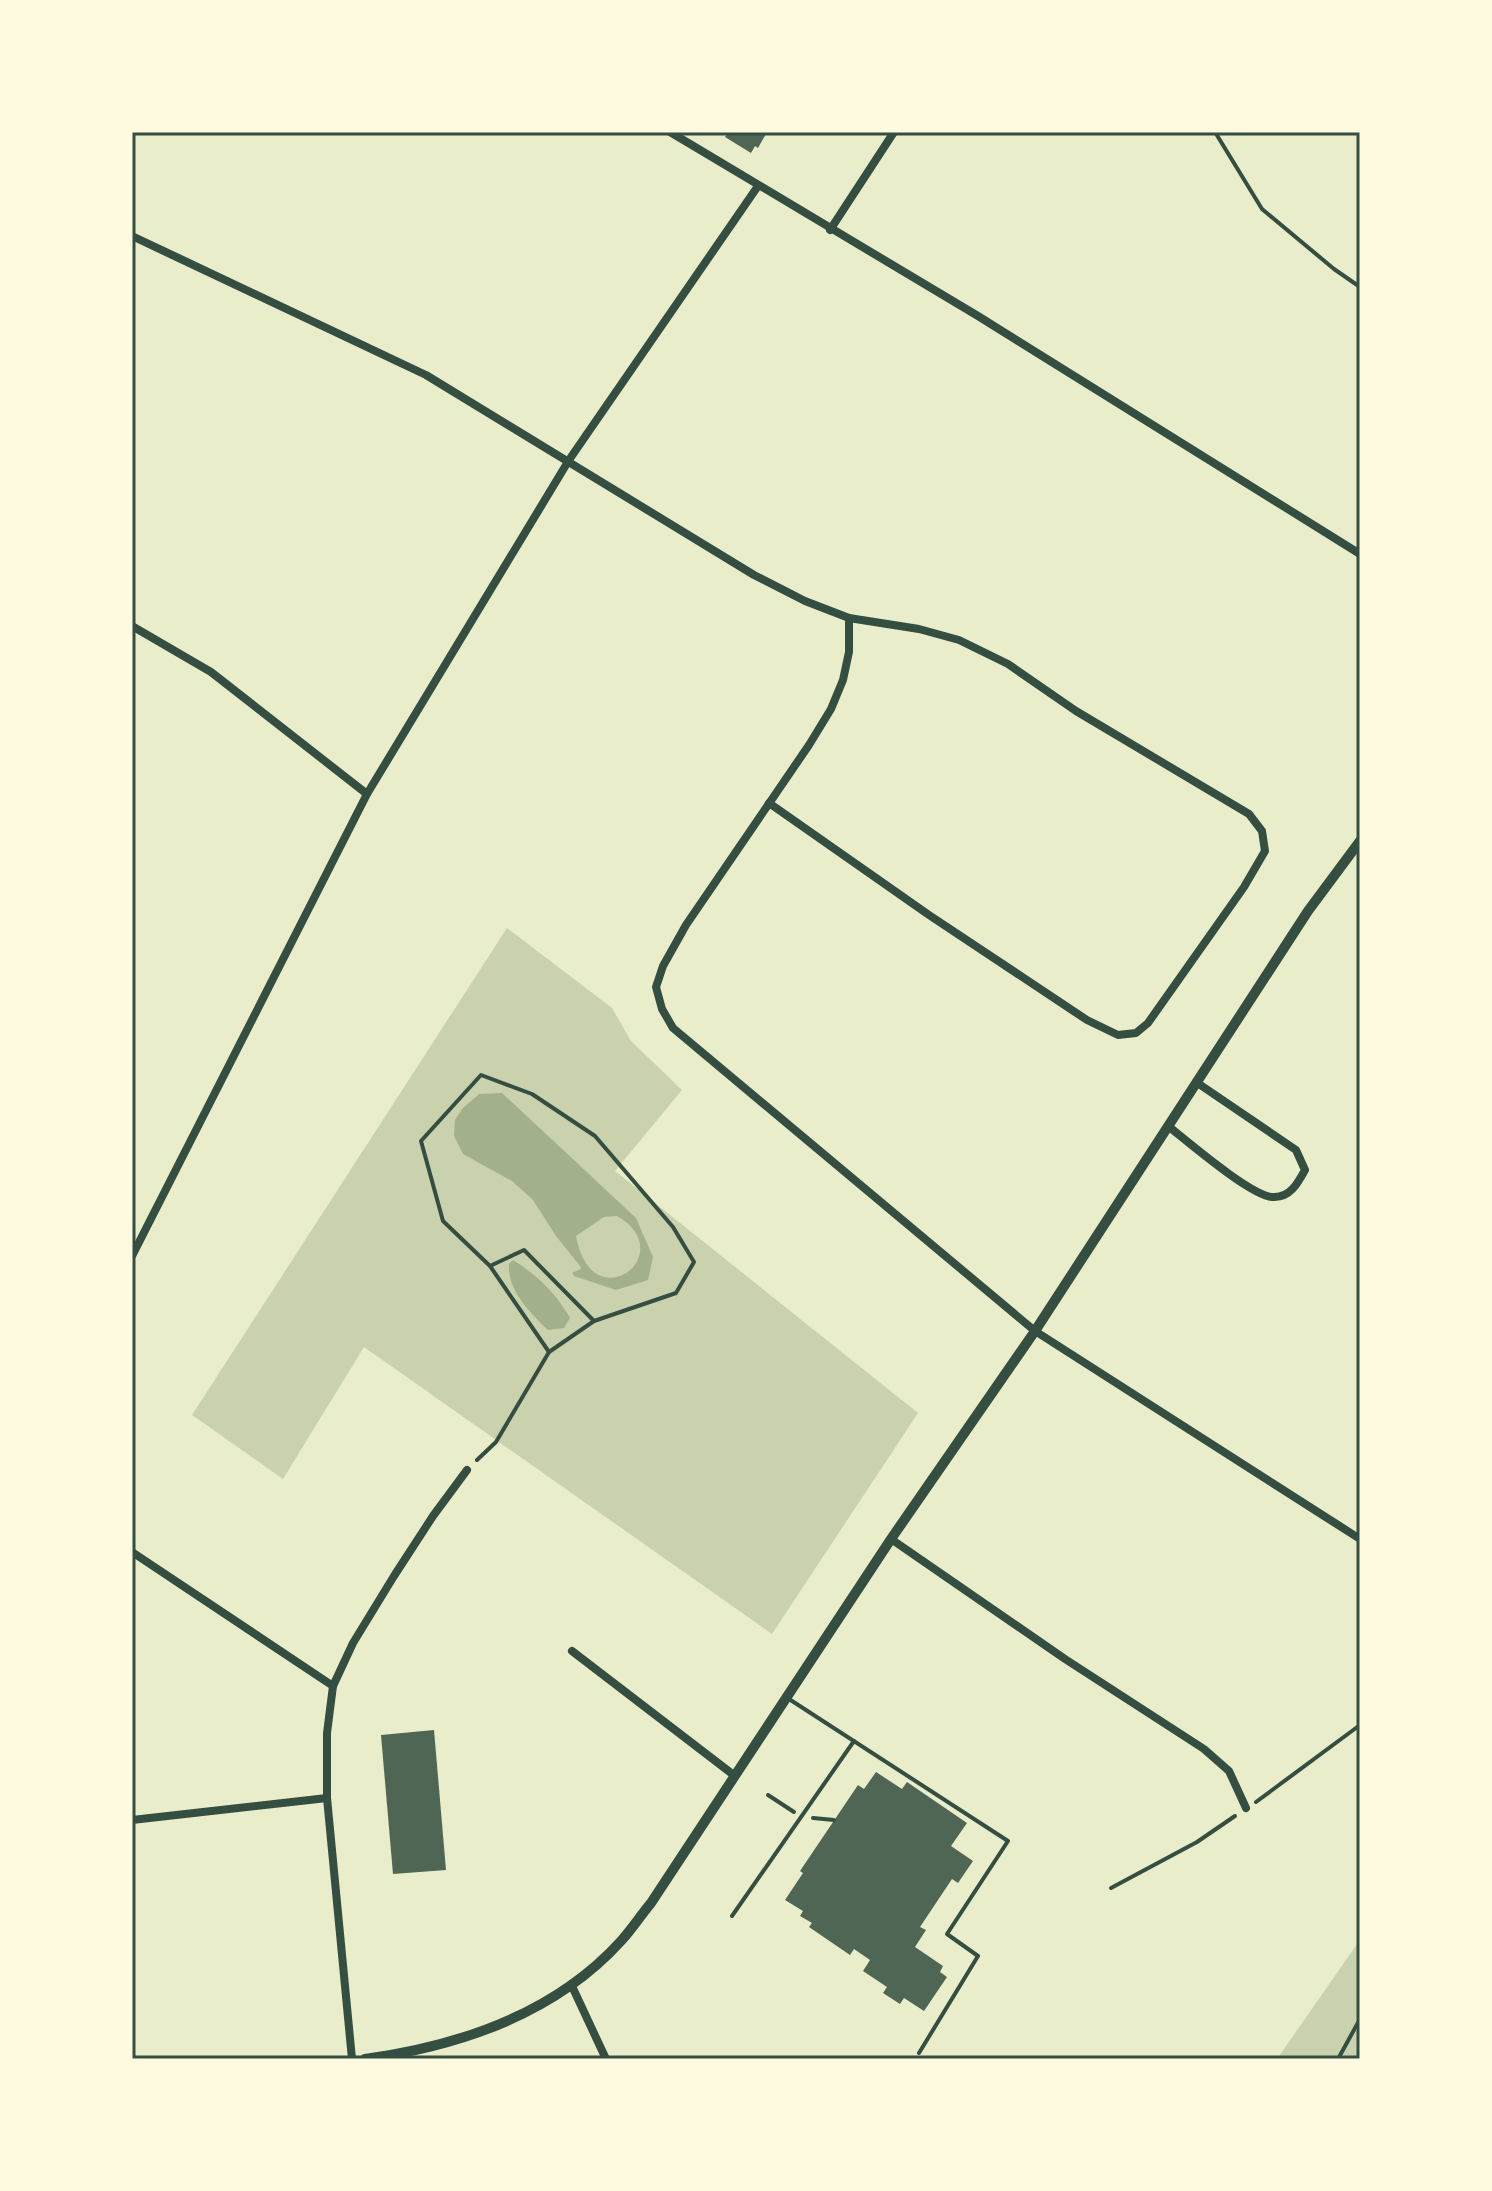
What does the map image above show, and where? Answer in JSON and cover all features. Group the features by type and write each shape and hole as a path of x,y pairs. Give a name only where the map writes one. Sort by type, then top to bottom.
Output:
{"street":[{"path":"670,132 978,316 1360,554"},
{"path":"830,230 894,132"},
{"path":"132,1256 367,794 569,460 758,186"},
{"path":"132,236 426,375 754,575 805,601 849,618 919,629 959,640 1008,664 1076,711 1249,814 1262,831 1265,851 1244,887 1148,1023 1136,1033 1118,1035 1087,1020 929,915 769,803"},
{"path":"849,618 846,666 831,709 686,925 663,966 656,987 662,1009 673,1028 1035,1331 1360,1539"},
{"path":"132,626 211,672 367,794"},
{"path":"365,2059 408,2053 460,2040 508,2022 571,1984 620,1942 643,1913 891,1539 1035,1331 1308,911 1360,841"},
{"path":"1168,1126 1257,1192 1274,1198 1292,1191 1305,1170 1296,1150 1196,1082"},
{"path":"352,2059 327,1798 327,1733 333,1686 353,1643 433,1516 467,1470"},
{"path":"891,1539 1065,1659 1204,1749 1229,1771 1246,1808"},
{"path":"132,1552 333,1686"},
{"path":"572,1651 735,1776"},
{"path":"132,1820 327,1798"},
{"path":"571,1984 606,2059"}],"lane":[{"path":"787,1697 1008,1841 947,1934 978,1956 919,2053"},
{"path":"732,1916 854,1741"}],"path":[{"path":"1215,132 1262,209 1360,287"},
{"path":"467,1470 496,1442 549,1352 594,1321 676,1293 694,1262 673,1227 595,1136 532,1094 481,1075 421,1141 443,1221 490,1266 549,1352"},
{"path":"490,1266 524,1250 594,1321"},
{"path":"1338,2059 1360,2019"}],"shaded area":[{"path":"507,928 612,1008 631,1041 682,1090 615,1171 918,1413 772,1634 364,1347 283,1479 192,1415"},
{"path":"502,1093 636,1218 653,1257 648,1280 616,1290 574,1276 572,1273 581,1269 580,1266 533,1200 512,1181 463,1154 454,1136 455,1120 479,1094","holes":["617,1216 635,1231 640,1247 637,1262 627,1272 613,1278 598,1275 585,1262 576,1236 604,1217"]},
{"path":"513,1260 538,1278 559,1300 570,1318 564,1328 548,1330 521,1300 509,1274 509,1264"},
{"path":"1360,1940 1360,2059 1277,2059"}],"building":[{"path":"728,132 767,132 758,148 755,146 751,153 725,137"},
{"path":"434,1730 446,1870 393,1874 381,1735"},
{"path":"876,1772 902,1789 907,1782 967,1823 951,1846 973,1861 958,1883 952,1879 920,1927 926,1930 915,1947 943,1966 940,1972 947,1977 924,2011 904,1998 900,2004 883,1993 887,1987 863,1971 870,1960 854,1949 850,1955 809,1927 812,1923 800,1916 803,1911 785,1900 803,1873 800,1871 858,1785 864,1789"}]}
